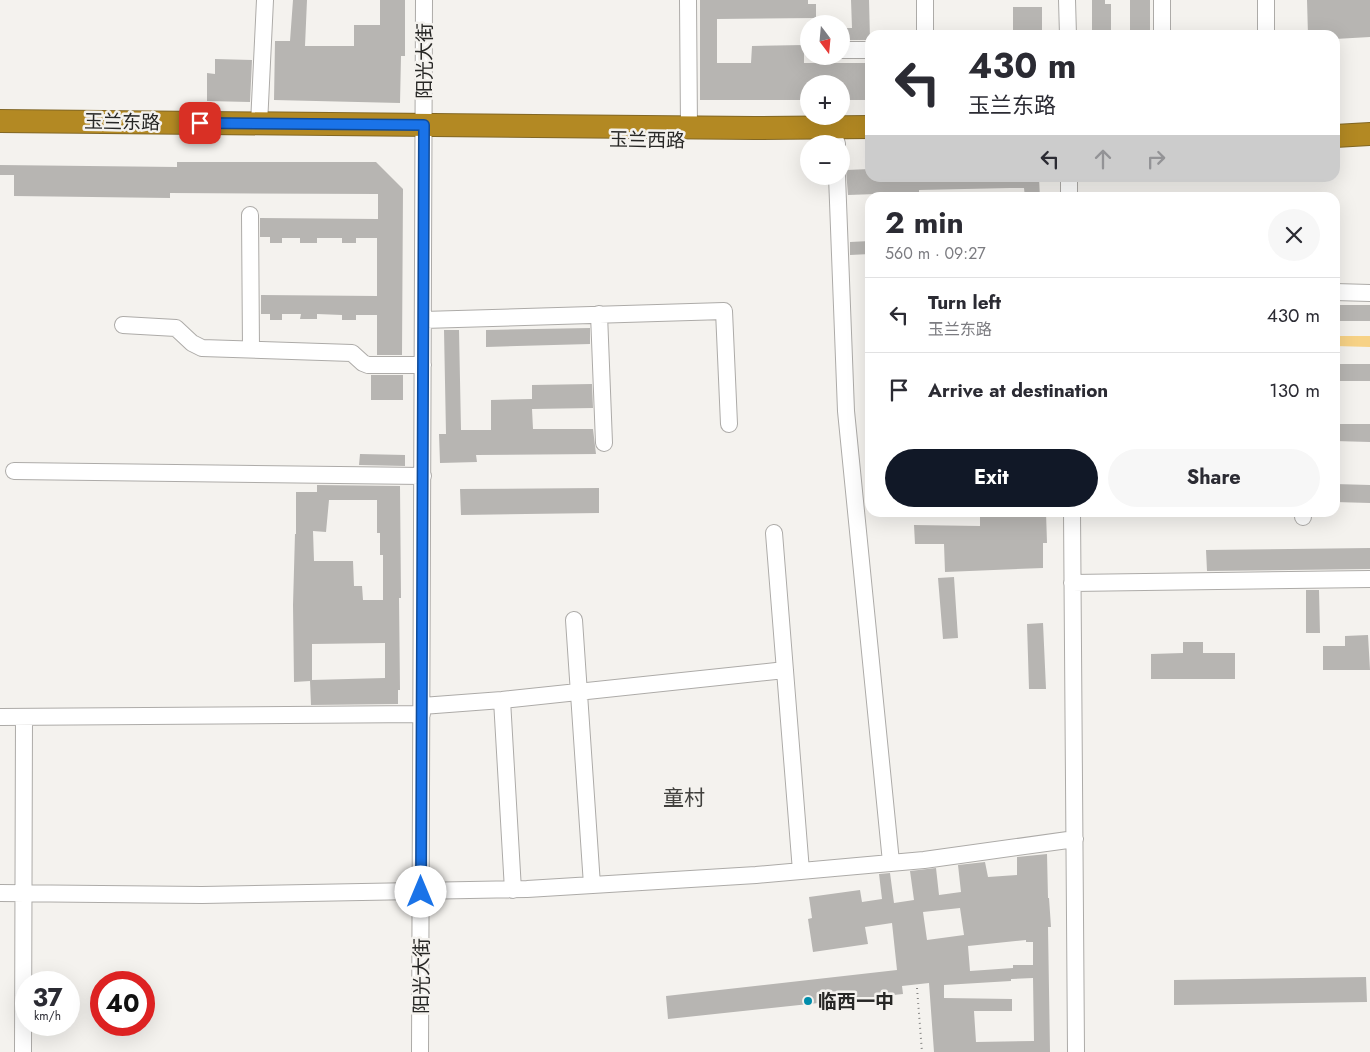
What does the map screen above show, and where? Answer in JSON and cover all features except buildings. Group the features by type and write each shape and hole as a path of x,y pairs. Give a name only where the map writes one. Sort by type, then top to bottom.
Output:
{"highway":[{"name":"玉兰东路","path":"0,121 260,124 424,132"},
{"path":"1340,123 1370,122"},
{"name":"玉兰西路","path":"424,132 865,127"},
{"name":"玉兰东路","path":"0,134 424,132"},
{"name":"玉兰西路","path":"424,132 800,141"},
{"path":"1340,136 1370,134"},
{"name":"玉兰西路","path":"850,141 865,140"}],"street":[{"path":"260,124 265,0"},
{"name":"阳光大街","path":"420,1052 424,0"},
{"path":"688,0 689,128"},
{"path":"925,0 925,30"},
{"path":"1067,0 1068,30"},
{"path":"1162,0 1162,30"},
{"path":"1266,0 1266,30"},
{"path":"850,50 865,50"},
{"path":"837,185 846,411 891,862"},
{"path":"250,215 251,350"},
{"path":"1340,292 1370,292"},
{"path":"423,320 724,310 728,424"},
{"path":"600,314 604,443"},
{"path":"123,325 176,328 192,343 202,348 352,352 363,363 368,365 423,365"},
{"path":"14,471 422,476"},
{"path":"1072,517 1076,1052"},
{"path":"774,534 800,871"},
{"path":"1072,583 1370,579"},
{"path":"574,620 592,885"},
{"path":"0,717 422,710 785,670"},
{"path":"502,700 513,890"},
{"path":"23,1052 24,717"},
{"path":"0,893 202,895 513,890 800,871 924,860 1074,839"}],"path":[{"path":"917,988 922,1052"}],"shaded area":[{"path":"1340,336 1370,336 1370,347 1340,346"}],"place":[{"name":"临西一中","path":"808,1001"}],"district":[{"name":"童村","path":"684,798"}],"route":[{"path":"200,123 424,125 421,892"}]}
